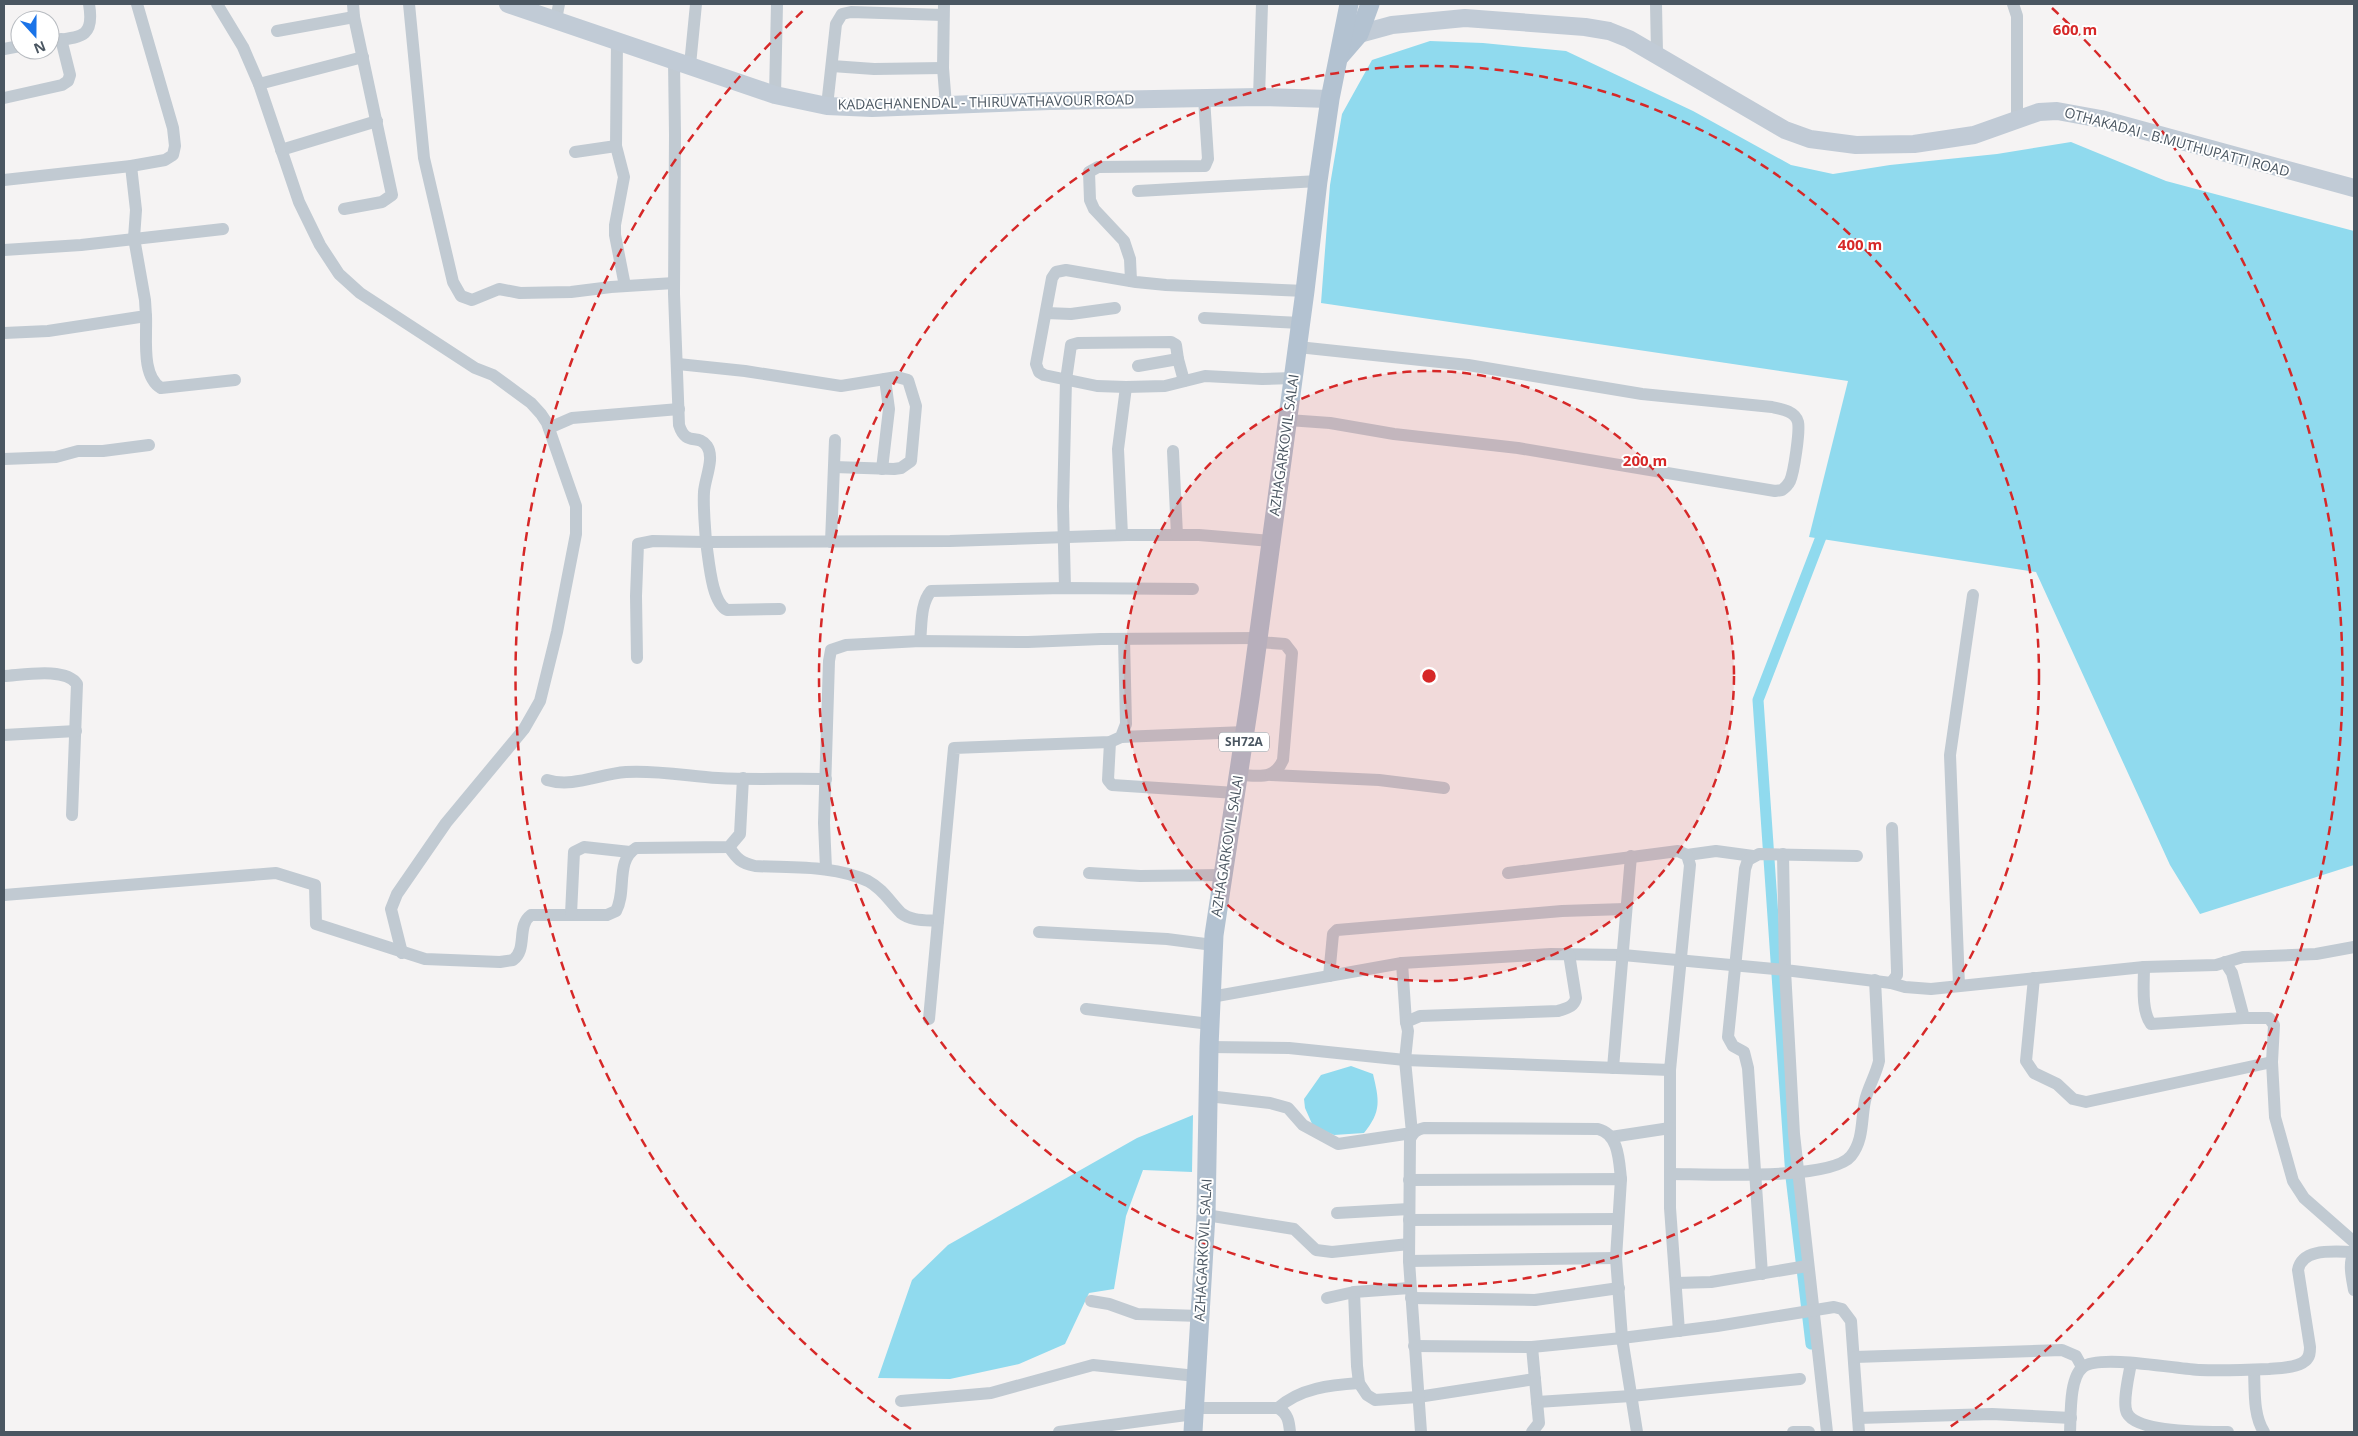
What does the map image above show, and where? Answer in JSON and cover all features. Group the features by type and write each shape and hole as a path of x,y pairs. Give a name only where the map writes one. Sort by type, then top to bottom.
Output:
{"main road":[{"name":"KADACHANENDAL - THIRUVATHAVOUR ROAD","path":"509,4 557,12 617,41 775,95 827,106 872,108 1259,97 1330,99"},
{"path":"1349,4 1352,32"},
{"name":"AZHAGARKOVIL SALAI","path":"1194,1418 1206,1215 1209,1047 1214,945 1258,640 1330,99 1340,57 1352,32 1370,4"},
{"name":"OTHAKADAI - B.MUTHUPATTI ROAD","path":"1352,32 1432,20 1466,18 1585,26 1629,38 1785,130 1810,139 1856,145 1914,144 1974,136 2039,112 2057,111 2073,113 2354,188"}],"street":[{"path":"60,39 84,34 89,30 92,23 89,4"},
{"path":"4,180 131,166 165,160 173,155 175,146 162,87 137,4"},
{"path":"216,4 243,47 259,84 299,202 320,245 339,274 360,293 475,368 493,375 531,403 542,414 549,428 576,506 576,534 557,632 540,701 524,729 446,823 397,894 391,909 398,952"},
{"path":"344,209 382,202 392,195 354,17 353,4"},
{"path":"408,4 424,158 457,291 461,296 472,300 500,289 520,293 571,292 674,283"},
{"path":"696,4 682,63 675,135 674,283 679,424 682,435 687,439 707,446 709,453 710,462 704,492 706,542 716,595 721,607 727,610 780,609"},
{"path":"775,95 777,4"},
{"path":"1259,97 1262,4"},
{"path":"1656,4 1656,54"},
{"path":"2015,4 2017,16 2017,120"},
{"path":"827,106 836,24 842,14 851,12 944,10 943,68 946,105"},
{"path":"277,31 354,17"},
{"path":"617,41 616,146 624,177 615,225 625,286"},
{"path":"4,98 62,86 68,82 70,75 60,50"},
{"path":"259,84 363,57"},
{"path":"832,66 874,69 943,68"},
{"path":"1131,281 1130,259 1124,241 1094,210 1090,200 1089,172 1098,167 1205,166 1208,159 1204,98"},
{"path":"281,150 377,121"},
{"path":"575,152 616,146"},
{"path":"131,166 136,210 134,238 145,300 148,374 153,383 161,388 235,380"},
{"path":"1138,191 1318,181"},
{"path":"4,250 81,245 222,229"},
{"path":"1293,378 1254,379 1205,376 1165,386 1097,386 1044,375 1037,368 1036,364 1052,278 1056,272 1066,270 1131,281 1305,291"},
{"path":"1046,313 1071,314 1115,308"},
{"path":"4,334 48,330 146,316"},
{"path":"1204,318 1301,323"},
{"path":"1065,588 1063,506 1066,380 1069,349 1074,343 1171,342 1176,345 1184,381"},
{"path":"1288,420 1330,423 1394,434 1518,448 1775,491 1782,490 1790,480 1798,431 1798,422 1794,416 1785,410 1772,407 1642,394 1468,365 1298,347"},
{"path":"1138,366 1178,359"},
{"path":"678,364 745,371 841,386 903,377 908,380 916,406 911,461 901,468 834,467"},
{"path":"882,468 889,409 885,379"},
{"path":"1122,535 1118,449 1126,387"},
{"path":"549,428 572,418 679,409"},
{"path":"831,542 835,440"},
{"path":"4,459 56,457 78,451 103,451 149,445"},
{"path":"1173,451 1177,535"},
{"path":"637,658 636,596 638,544 653,541 831,542 1065,538 1122,535 1177,535 1271,541"},
{"path":"920,641 924,605 926,597 931,591 1065,588 1193,589"},
{"path":"1959,985 1950,755 1973,595"},
{"path":"826,869 824,823 828,661 831,650 846,645 920,641 1010,642 1124,639 1258,640 1285,644 1292,653 1283,760 1276,772 1237,784 1112,785 1108,780 1115,739 1126,724 1124,639"},
{"path":"4,676 60,674 74,679 77,684 72,815"},
{"path":"4,735 76,731"},
{"path":"929,1019 954,748 1245,732"},
{"path":"547,780 559,784 572,783 604,775 628,772 743,778 826,779"},
{"path":"1271,775 1379,780 1444,788"},
{"path":"4,895 276,873 315,885 316,924 398,952 425,959 500,962 513,960 520,951 526,918 538,914 607,915 616,911 625,860 630,852 636,848 729,847 740,834 743,778"},
{"path":"1891,983 1897,975 1892,828"},
{"path":"571,914 574,852 584,847 630,852"},
{"path":"729,847 737,860 755,866 826,869 868,881 882,890 902,913 912,918 938,921"},
{"path":"1508,873 1678,851 1688,855 1716,851 1756,855 1857,856"},
{"path":"1778,854 1778,970 1794,1134 1792,1172 1807,1311 1827,1432"},
{"path":"1679,1331 1670,1174 1670,1070 1690,865 1688,855"},
{"path":"1756,855 1748,860 1745,869 1728,1037 1733,1046 1744,1052 1746,1058 1762,1274"},
{"path":"1613,1068 1631,856"},
{"path":"1089,873 1140,876 1223,875"},
{"path":"1329,976 1333,934 1337,930 1562,911 1625,909"},
{"path":"1039,932 1167,940 1214,945"},
{"path":"1211,997 1402,964 1569,954 1623,954 1680,959 1875,980 1919,989 2144,967 2216,965 2251,956 2316,954 2354,947"},
{"path":"1406,1022 1420,1016 1558,1011 1570,1008 1575,1003 1576,998 1569,954"},
{"path":"2225,962 2232,972 2244,1018"},
{"path":"1402,964 1408,1030 1405,1060 1412,1133 1410,1139 1409,1180 1409,1260 1421,1432"},
{"path":"2144,967 2146,1010 2151,1024 2244,1018 2272,1020 2274,1025 2272,1062 2275,1117 2293,1181 2304,1198 2354,1242"},
{"path":"2034,978 2026,1061 2034,1073 2056,1084 2078,1101 2086,1102 2272,1062"},
{"path":"1670,1174 1756,1176 1839,1165 1850,1158 1857,1148 1865,1099 1876,1074 1879,1061 1875,980"},
{"path":"1086,1009 1210,1024"},
{"path":"1209,1047 1289,1048 1405,1060 1670,1070"},
{"path":"1208,1096 1270,1103 1288,1108 1303,1125 1338,1144 1412,1133 1424,1128 1598,1129 1605,1131 1617,1150 1621,1179 1616,1258 1622,1338 1637,1432"},
{"path":"1611,1138 1670,1128"},
{"path":"1409,1180 1621,1179"},
{"path":"1337,1213 1618,1219"},
{"path":"1206,1215 1294,1229 1316,1250 1332,1252 1409,1244"},
{"path":"2070,1432 2076,1376 2082,1367 2091,1363 2107,1361 2201,1370 2254,1370 2297,1365 2305,1361 2309,1356 2310,1347 2298,1270 2299,1262 2303,1256 2317,1253 2354,1252 2351,1274 2354,1290"},
{"path":"1409,1260 1616,1258"},
{"path":"1676,1284 1711,1282 1803,1267"},
{"path":"1327,1298 1354,1292 1411,1293 1535,1300 1618,1288"},
{"path":"1354,1292 1356,1366 1359,1383 1367,1396 1375,1400 1418,1396 1535,1379"},
{"path":"1091,1301 1152,1316 1200,1316"},
{"path":"1414,1346 1532,1346 1622,1338 1834,1307 1842,1309 1848,1314 1851,1321 1859,1432"},
{"path":"1532,1346 1539,1423 1535,1431 1532,1432"},
{"path":"1855,1357 2062,1350 2076,1356 2082,1367"},
{"path":"2131,1363 2126,1402 2127,1412 2131,1418 2140,1424 2156,1428 2228,1432"},
{"path":"902,1401 991,1393 1093,1365 1196,1376"},
{"path":"2254,1370 2258,1418 2264,1432"},
{"path":"1537,1402 1632,1396 1800,1379"},
{"path":"1059,1432 1278,1408 1287,1400 1301,1393 1359,1383"},
{"path":"1278,1408 1285,1412 1289,1420 1290,1432"},
{"path":"1858,1418 1992,1414 2071,1418"},
{"path":"1793,1432 1809,1432"}],"water":[{"path":"1430,41 1483,43 1566,51 1693,111 1791,165 1833,174 1890,165 1997,154 2071,142 2166,181 2354,231 2354,865 2200,914 2170,865 2036,572 1809,537 1848,381 1321,303 1330,185 1342,114 1372,60"},
{"path":"1351,1066 1373,1074 1378,1105 1374,1118 1364,1133 1334,1135 1313,1126 1305,1108 1304,1099 1321,1075"},
{"path":"1193,1115 1192,1172 1143,1170 1126,1216 1114,1289 1089,1293 1065,1344 1019,1364 950,1379 878,1378 912,1280 948,1245 1137,1138"}],"waterway":[{"path":"1811,1344 1791,1177 1758,700 1826,524"}]}
